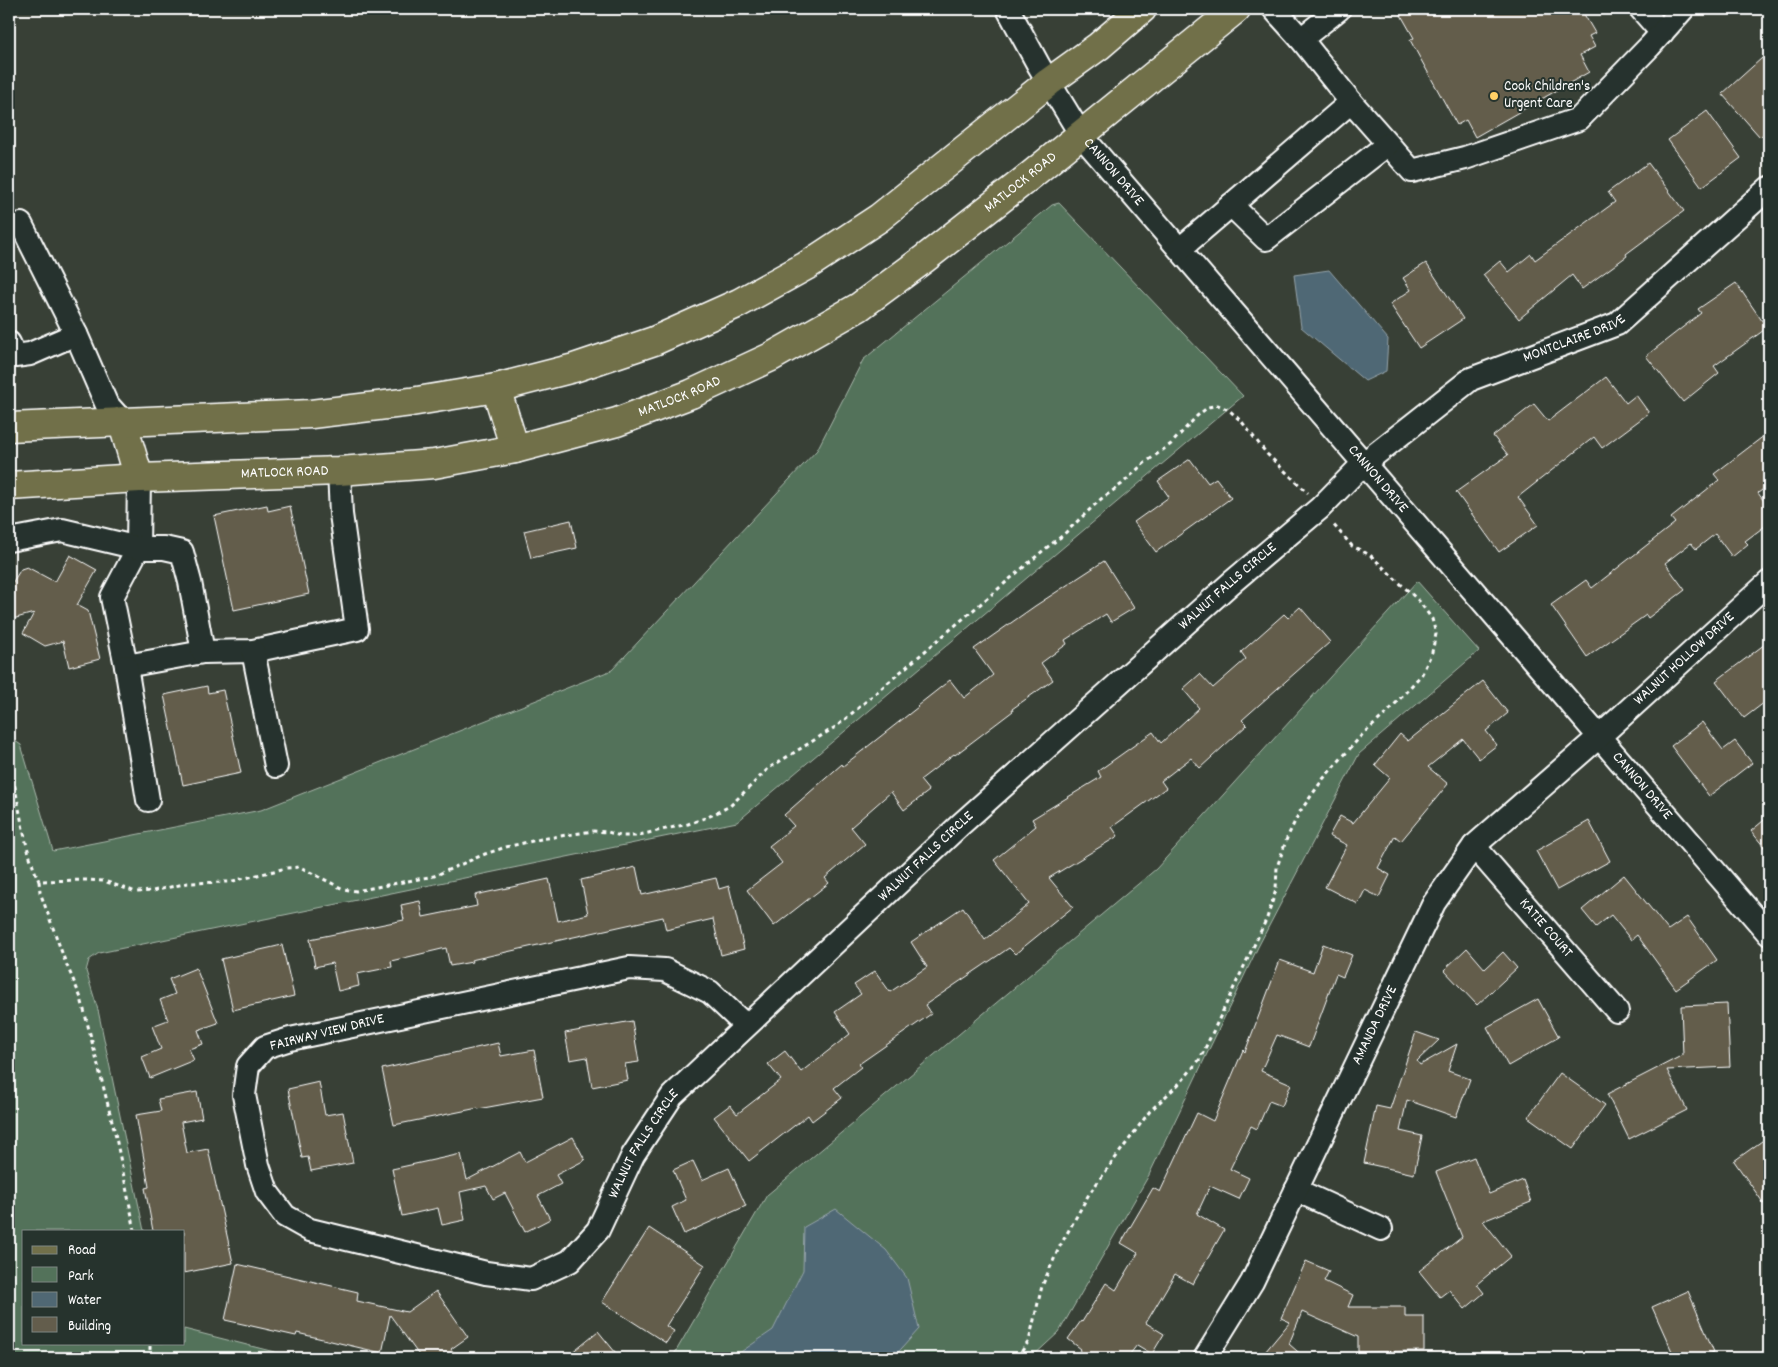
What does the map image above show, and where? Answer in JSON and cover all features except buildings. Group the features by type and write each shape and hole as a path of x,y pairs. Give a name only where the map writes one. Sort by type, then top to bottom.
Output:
{"main road":[{"path":"9,427 311,414 411,402 496,388 574,368 654,341 739,303 806,266 879,218 1049,82 1099,46 1142,9"},
{"name":"MATLOCK ROAD","path":"9,486 139,478 339,471 434,464 515,449 617,422 691,394 771,357 859,307 924,260 1236,9"},
{"path":"496,388 515,449"},
{"path":"122,421 139,478"}],"street":[{"name":"CANNON DRIVE","path":"1008,9 1081,135 1769,934"},
{"path":"1274,9 1301,39 1351,102 1412,171 1465,158 1578,119 1683,9"},
{"path":"1301,39 1339,9"},
{"path":"1641,9 1662,33"},
{"path":"1180,249 1351,102"},
{"path":"1231,205 1266,240 1388,144"},
{"name":"MONTCLAIRE DRIVE","path":"1363,464 1471,379 1617,324 1769,188"},
{"path":"9,226 21,224 76,334 106,403 122,421"},
{"path":"9,343 16,356 30,354 76,334"},
{"name":"WALNUT FALLS CIRCLE","path":"531,1279 570,1261 598,1230 633,1155 672,1096 745,1025 960,825 1232,583 1320,508 1363,464"},
{"path":"126,666 203,652 253,651 358,629 341,514 339,471"},
{"path":"139,478 138,548 112,597 126,666 148,800"},
{"path":"9,540 62,530 138,548 164,548 182,552 190,582 203,652"},
{"name":"WALNUT HOLLOW DRIVE","path":"1600,736 1769,582"},
{"path":"253,651 276,766"},
{"name":"AMANDA DRIVE","path":"1205,1358 1218,1341 1252,1282 1434,903 1474,846 1600,736"},
{"name":"KATIE COURT","path":"1474,846 1616,1012"},
{"name":"FAIRWAY VIEW DRIVE","path":"531,1279 486,1273 310,1230 285,1216 267,1192 258,1165 244,1095 248,1066 265,1047 290,1039 629,968 665,970 710,992 745,1025"},
{"path":"1296,1190 1381,1229"}],"path":[{"path":"38,881 104,881 136,892 153,891 188,883 229,882 286,868 300,867 343,888 363,891 434,876 485,854 540,838 593,831 608,832 620,836 635,836 688,824 708,817 730,806 769,768 837,726 1062,536 1101,499 1171,444 1208,407 1218,405 1230,410 1267,454 1302,486 1352,546 1370,555 1419,601 1432,619 1434,626 1436,634 1432,652 1422,674 1388,712 1361,736 1323,779 1299,813 1277,866 1276,890 1267,918 1200,1059 1182,1081 1150,1111 1089,1194 1048,1271 1042,1286 1029,1342 1017,1358"},
{"path":"9,762 26,841 40,892 84,1006 115,1133 135,1230"},
{"path":"150,1344 150,1358"}],"green space":[{"path":"1059,203 1243,396 737,822 99,953 89,960 86,971 98,1010 144,1230 22,1230 22,1344 185,1344 185,1329 298,1358 9,1358 9,737 21,745 53,851 261,810 612,670 817,450 863,360 1052,205"},
{"path":"1417,581 1479,651 1359,754 1258,947 1149,1175 1059,1332 1031,1358 672,1358 767,1195 1156,869"}],"water":[{"path":"1329,270 1388,339 1386,371 1365,381 1301,327 1294,275"},
{"path":"836,1209 886,1250 907,1278 919,1329 893,1358 732,1358 773,1330 803,1270 804,1227"}],"place":[{"name":"Cook Children's Urgent Care","path":"1494,96"}]}
